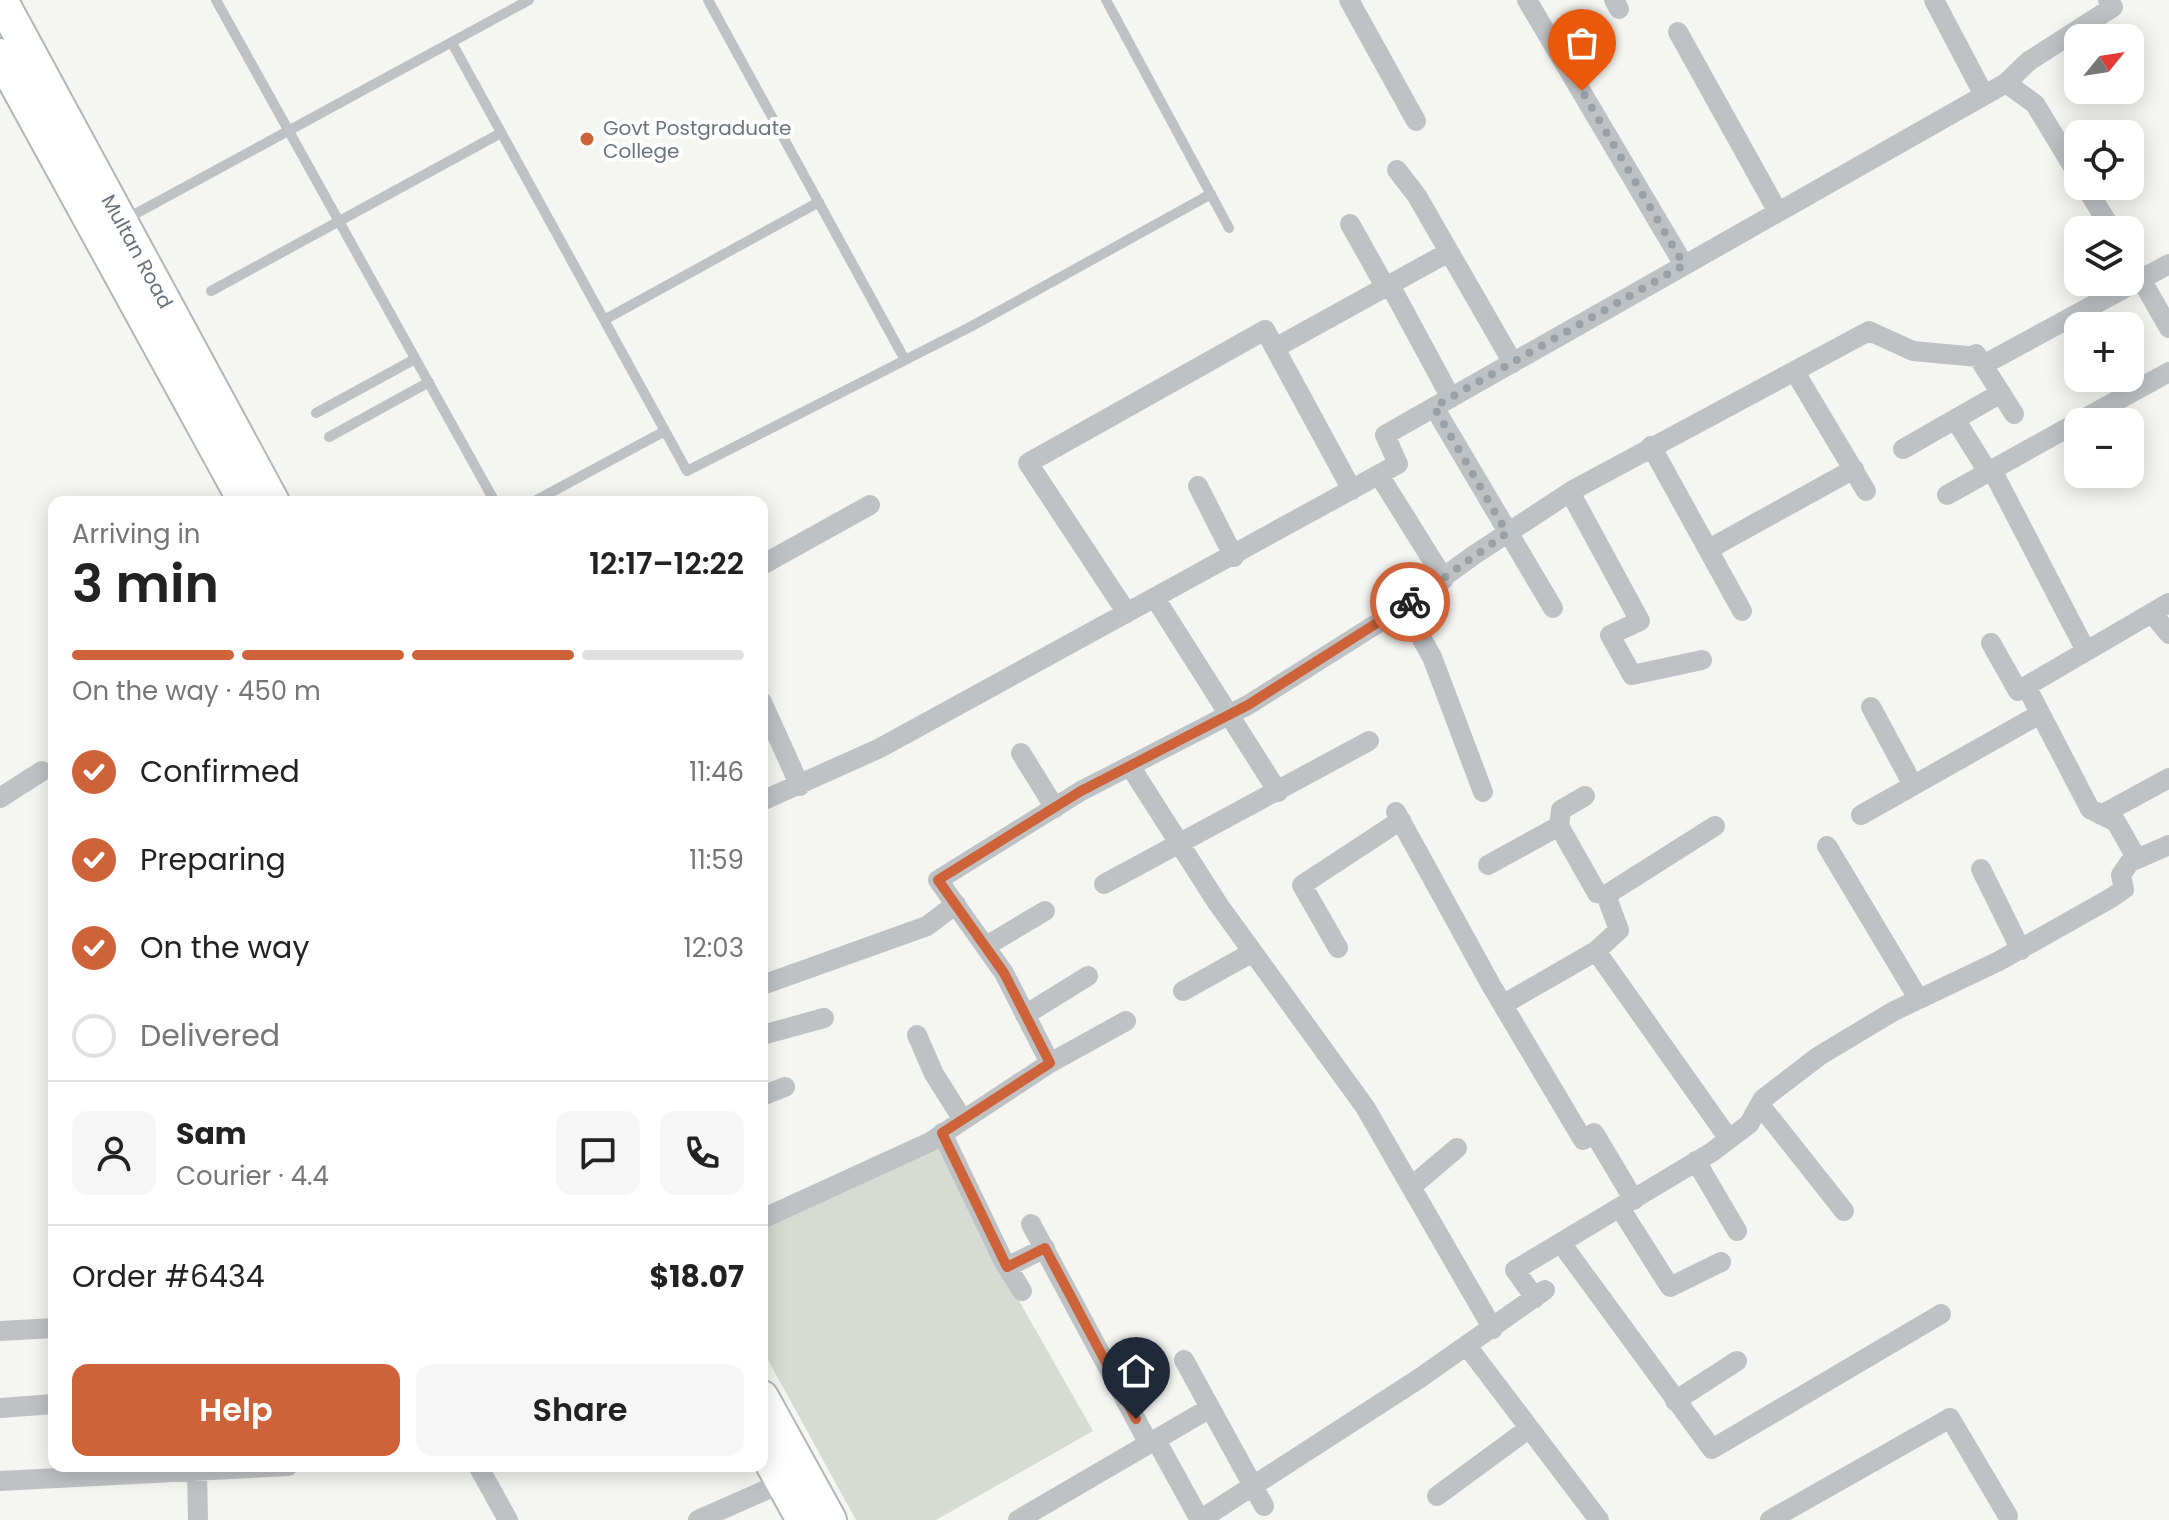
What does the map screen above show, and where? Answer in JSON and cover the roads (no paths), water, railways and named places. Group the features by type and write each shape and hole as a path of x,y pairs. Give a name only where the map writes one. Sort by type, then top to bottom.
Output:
{"main road":[{"name":"Multan Road","path":"1,0 270,496"},
{"name":"Multan Road","path":"0,55 242,496"},
{"path":"768,1408 830,1520"},
{"path":"768,1457 803,1520"}],"street":[{"path":"1349,0 1416,121"},
{"path":"1527,0 1684,265"},
{"path":"1934,0 1984,95"},
{"path":"768,799 880,748 1234,557 1398,464 1385,435 2006,83 2029,61 2113,7 2108,0"},
{"path":"1678,32 1778,212"},
{"path":"2006,83 2035,104 2064,152"},
{"path":"1397,170 1417,196 1513,363"},
{"path":"1350,224 1388,286 1507,533 1553,608"},
{"path":"1275,348 1449,252"},
{"path":"2144,279 2169,264"},
{"path":"2144,284 2169,328"},
{"path":"1050,1063 986,946 938,880 1055,808 1230,715 1404,607 1570,492 1869,331 1913,351 1977,355 2107,296"},
{"path":"1127,613 1028,463 1265,330 1352,490"},
{"path":"1977,355 2014,414"},
{"path":"1795,372 1866,491"},
{"path":"2103,408 2169,372"},
{"path":"1903,449 2001,393"},
{"path":"1955,419 1990,471 2086,651"},
{"path":"1947,495 2064,430"},
{"path":"1651,446 1742,611"},
{"path":"1709,549 1854,469"},
{"path":"1379,475 1444,579"},
{"path":"1198,486 1234,557"},
{"path":"1570,492 1640,621 1610,635 1632,675 1702,660"},
{"path":"768,562 870,505"},
{"path":"1155,598 1278,792"},
{"path":"1404,607 1432,657 1483,792"},
{"path":"1991,643 2018,691 2160,608 2169,634"},
{"path":"2026,686 2090,809 2116,822 2137,859"},
{"path":"1871,707 1913,785"},
{"path":"1861,815 2040,714"},
{"path":"768,715 800,786"},
{"path":"1104,884 1369,741"},
{"path":"1021,753 1055,808"},
{"path":"1130,766 1253,952 1365,1107 1493,1329"},
{"path":"0,798 42,771"},
{"path":"2101,815 2169,778"},
{"path":"1585,796 1561,810 1559,826 1597,893 1606,895 1715,826"},
{"path":"1338,948 1302,885 1399,816 1583,1140 1594,1133 1670,1287 1721,1262"},
{"path":"1488,865 1559,826"},
{"path":"1031,1224 1200,1520 1493,1329 1540,1294 1515,1270 1729,1139 1749,1124 1760,1105 1819,1056 1918,998 2021,950 2124,889 2121,875 2137,859 2169,845"},
{"path":"1827,846 1918,998"},
{"path":"1981,869 2021,950"},
{"path":"1504,1004 1596,951 1619,930 1606,895"},
{"path":"768,983 927,926 956,904"},
{"path":"986,946 1045,911"},
{"path":"1596,951 1729,1139"},
{"path":"1183,991 1253,952"},
{"path":"1025,1015 1088,976"},
{"path":"768,1033 824,1018"},
{"path":"768,1216 873,1170 942,1133 1050,1063 1126,1021"},
{"path":"917,1035 934,1074 963,1120"},
{"path":"768,1094 785,1087"},
{"path":"1760,1105 1844,1211"},
{"path":"942,1133 1007,1267 1022,1291"},
{"path":"1411,1187 1457,1148"},
{"path":"1696,1161 1737,1231"},
{"path":"1561,1243 1712,1449 1941,1314"},
{"path":"1007,1267 1045,1248"},
{"path":"0,1331 48,1328"},
{"path":"1467,1346 1596,1519"},
{"path":"1184,1360 1210,1408 1246,1491 1262,1513"},
{"path":"1675,1401 1737,1361"},
{"path":"0,1408 48,1404"},
{"path":"1018,1520 1210,1408"},
{"path":"1770,1520 1950,1418 2008,1516"},
{"path":"1437,1496 1528,1429"},
{"path":"0,1481 197,1472 198,1520"},
{"path":"481,1472 508,1520"},
{"path":"698,1520 782,1483"}],"lane":[{"path":"216,0 492,496"},
{"path":"121,222 529,0"},
{"path":"708,0 905,360"},
{"path":"1106,0 1229,228"},
{"path":"452,43 687,471 905,360 1211,194"},
{"path":"211,291 501,133"},
{"path":"604,320 819,202"},
{"path":"316,413 415,359"},
{"path":"329,437 429,382"},
{"path":"544,496 665,431"}],"place":[{"name":"Govt Postgraduate College","path":"587,139"}]}
